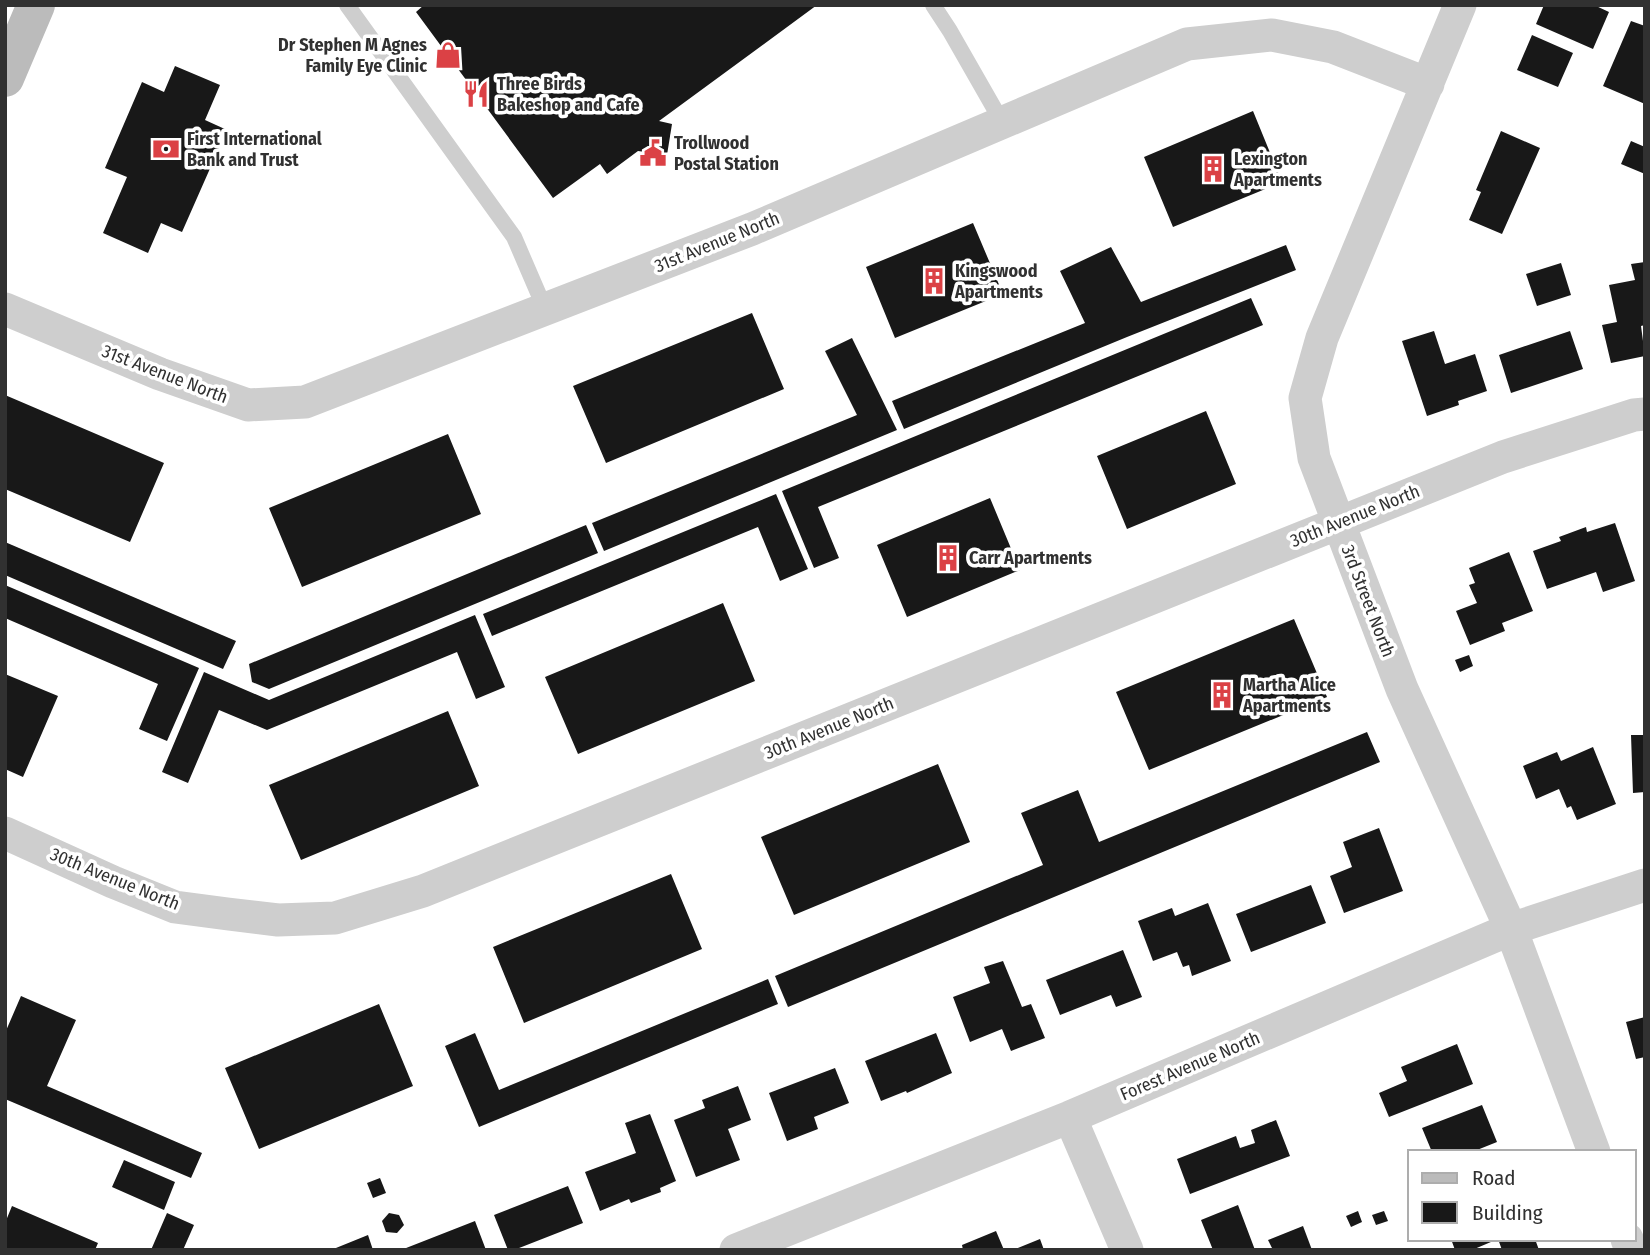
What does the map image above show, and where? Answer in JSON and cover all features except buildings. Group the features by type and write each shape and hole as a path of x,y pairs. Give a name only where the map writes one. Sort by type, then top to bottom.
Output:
{"street":[{"path":"5,78 36,5"},
{"name":"3rd Street North","path":"1460,5 1322,338 1305,398 1314,458 1402,689 1511,929 1593,1150"},
{"name":"31st Avenue North","path":"5,309 160,374 248,405 305,402 752,229 1187,44 1272,34 1333,47 1428,84"},
{"name":"30th Avenue North","path":"5,834 175,907 278,920 335,918 423,891 1503,457 1634,415 1645,414"},
{"name":"Forest Avenue North","path":"736,1250 1070,1117 1511,929 1645,885"},
{"path":"1070,1117 1127,1250"}],"lane":[{"path":"347,5 514,237 545,309"},
{"path":"933,5 1002,122"}],"place":[{"name":"Dr Stephen M Agnes Family Eye Clinic","path":"448,55"},
{"name":"Three Birds Bakeshop and Cafe","path":"476,94"},
{"name":"First International Bank and Trust","path":"166,149"},
{"name":"Trollwood Postal Station","path":"653,153"},
{"name":"Lexington Apartments","path":"1213,169"},
{"name":"Kingswood Apartments","path":"934,281"},
{"name":"Carr Apartments","path":"948,558"},
{"name":"Martha Alice Apartments","path":"1222,695"}]}
